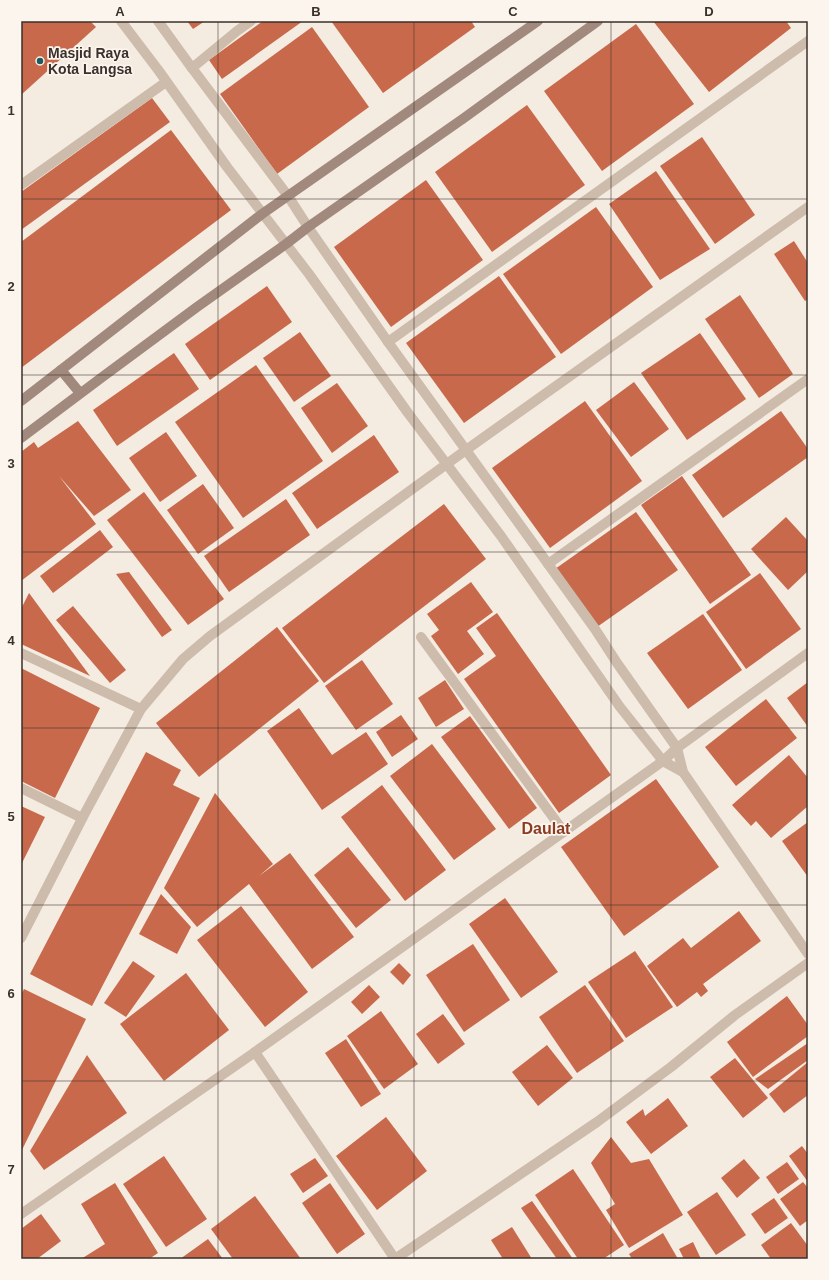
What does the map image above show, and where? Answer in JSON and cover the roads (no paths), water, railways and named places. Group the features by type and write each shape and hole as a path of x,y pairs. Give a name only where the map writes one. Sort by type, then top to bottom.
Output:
{"main road":[{"path":"21,401 262,214 538,21"},
{"path":"21,438 197,307 598,21"},
{"path":"61,370 80,393"}],"street":[{"path":"121,21 262,214 314,280 408,413 510,548 620,707 662,761 683,772"},
{"path":"158,21 288,196 388,342 595,629 677,748 683,772 808,954"},
{"path":"192,68 250,21"},
{"path":"388,342 808,41"},
{"path":"21,185 166,82"},
{"path":"21,938 82,818 141,709 183,659 210,636 448,465 466,450 808,207"},
{"path":"548,564 808,378"},
{"path":"421,637 564,832"},
{"path":"21,653 141,709"},
{"path":"21,1214 255,1052 564,832 808,653"},
{"path":"21,788 82,818"},
{"path":"255,1052 395,1259 598,1122 671,1067 735,1014 808,963"}],"place":[{"name":"Masjid Raya Kota Langsa","path":"40,61"}],"district":[{"name":"Daulat","path":"546,828"}]}
